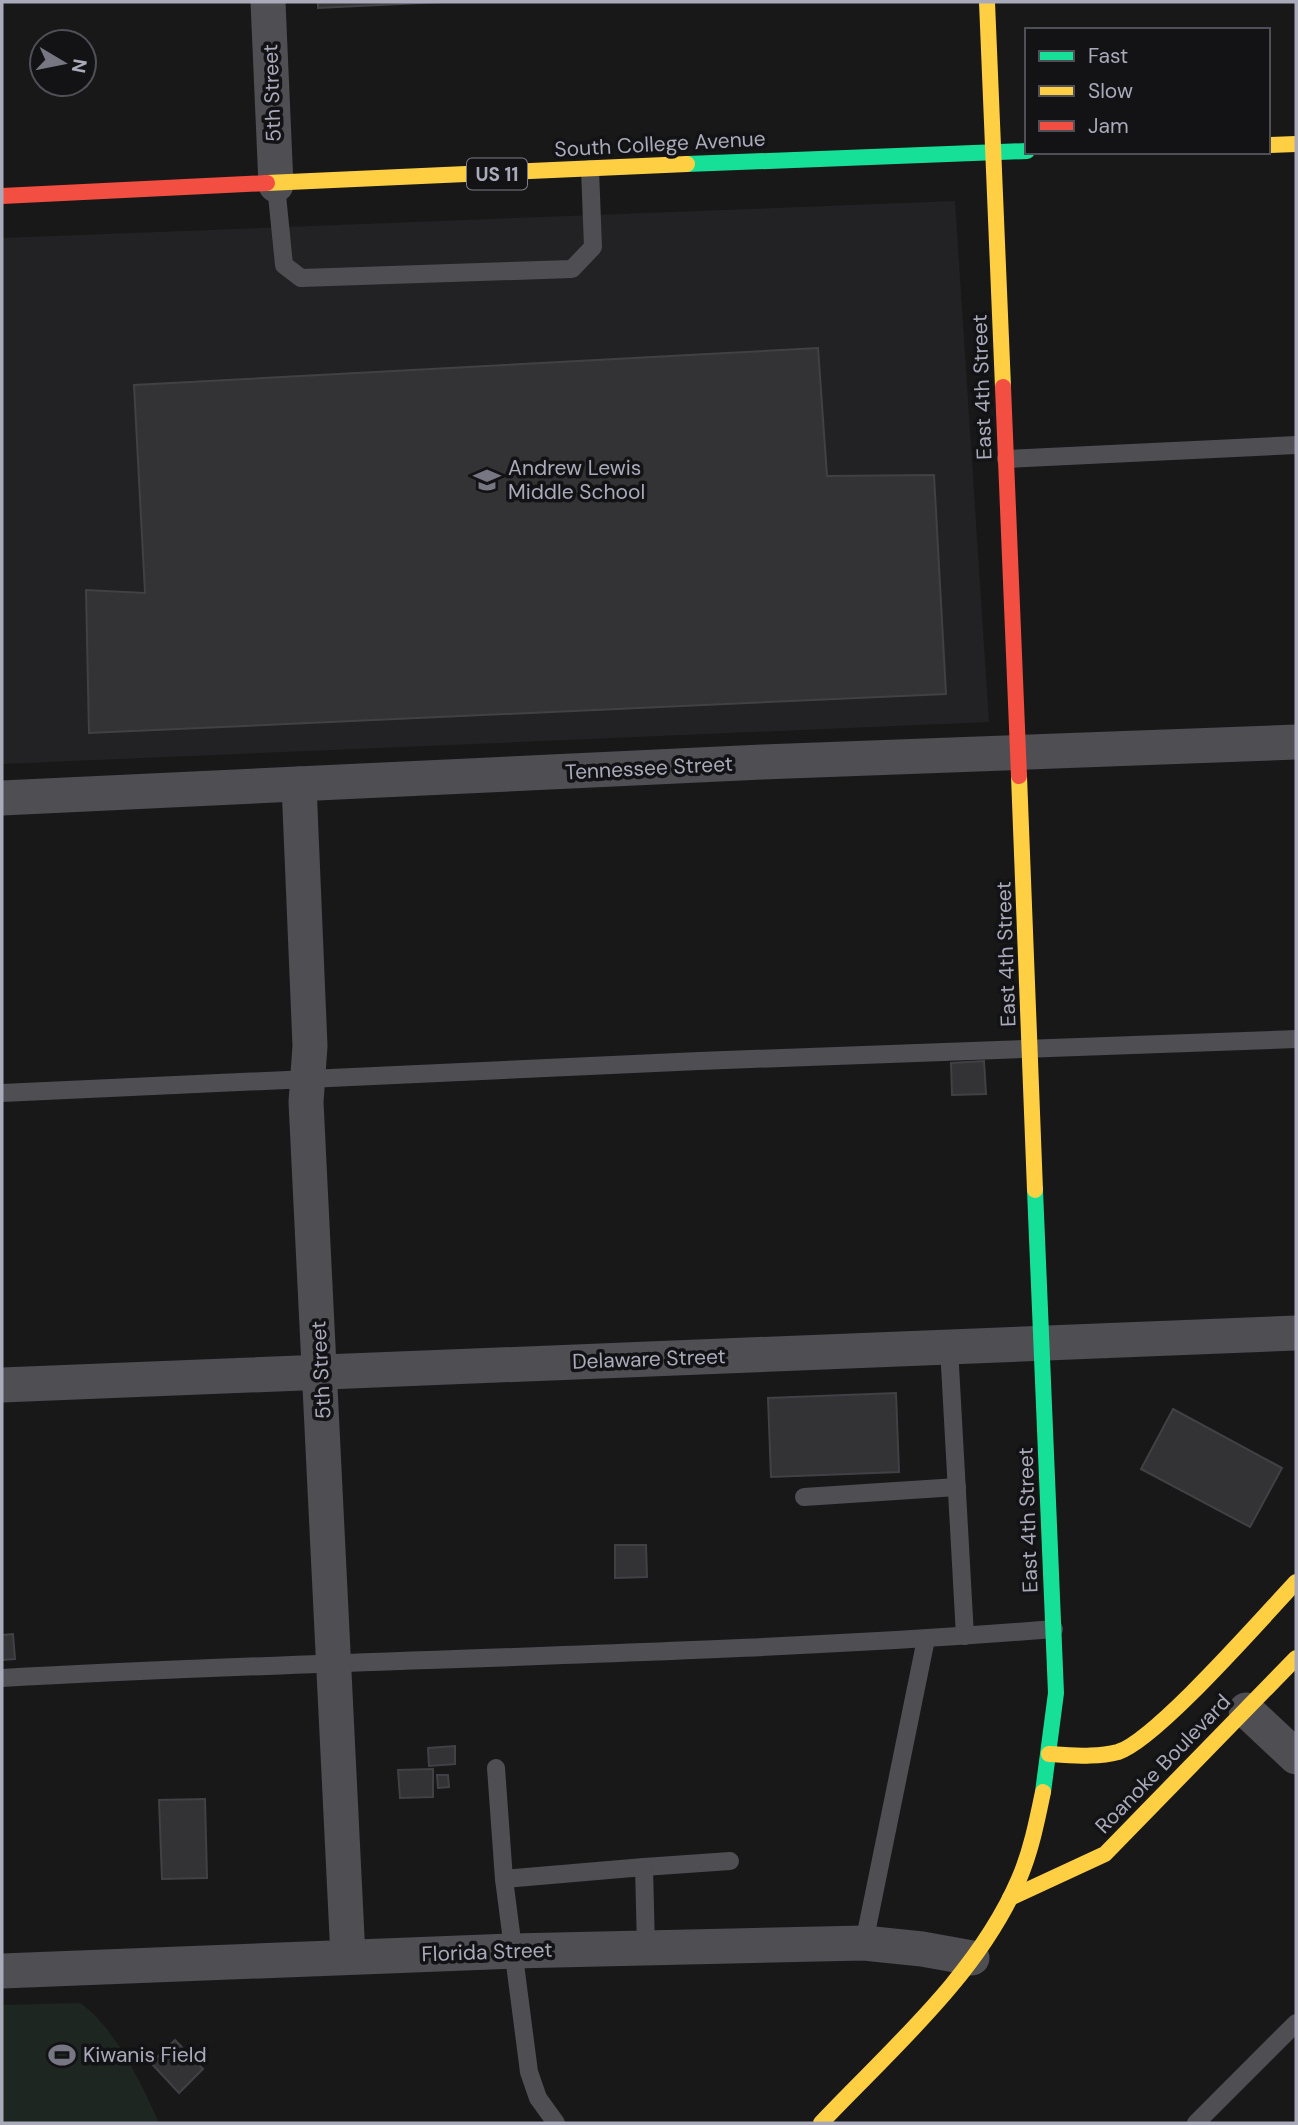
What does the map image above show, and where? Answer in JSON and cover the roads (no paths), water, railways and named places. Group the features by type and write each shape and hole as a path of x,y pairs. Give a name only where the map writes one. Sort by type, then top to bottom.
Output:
{"main road":[{"name":"East 4th Street","path":"987,2 1056,1693 1049,1754 1027,1851 1010,1898"},
{"path":"1270,145 1296,144"},
{"name":"South College Avenue","path":"2,196 1025,150"},
{"name":"Roanoke Boulevard","path":"1049,1754 1095,1756 1121,1751 1140,1738 1159,1724 1296,1582"},
{"name":"Roanoke Boulevard","path":"1010,1898 1105,1854 1296,1658"},
{"path":"821,2123 972,1958 1010,1898"}],"street":[{"name":"5th Street","path":"268,2 276,185"},
{"name":"Tennessee Street","path":"2,798 1296,743"},
{"name":"5th Street","path":"299,784 309,1079 306,1101 348,1957"},
{"name":"Delaware Street","path":"2,1385 1296,1333"},
{"path":"1246,1710 1296,1757"},
{"name":"Florida Street","path":"2,1971 513,1951 864,1943 922,1948 972,1958"}],"lane":[{"path":"276,185 284,265 302,278 572,269 593,247 590,169"},
{"path":"1006,459 1296,445"},
{"path":"2,1093 1296,1039"},
{"path":"949,1348 965,1636"},
{"path":"804,1497 957,1487"},
{"path":"2,1678 335,1662 664,1653 926,1639 1054,1629"},
{"path":"864,1943 926,1639"},
{"path":"496,1768 504,1880 529,2072 538,2098 556,2123"},
{"path":"504,1880 730,1861"},
{"path":"644,1867 646,1948"},
{"path":"1196,2123 1296,2023"}],"place":[{"name":"Andrew Lewis Middle School","path":"487,480"},
{"name":"Kiwanis Field","path":"62,2055"}]}
